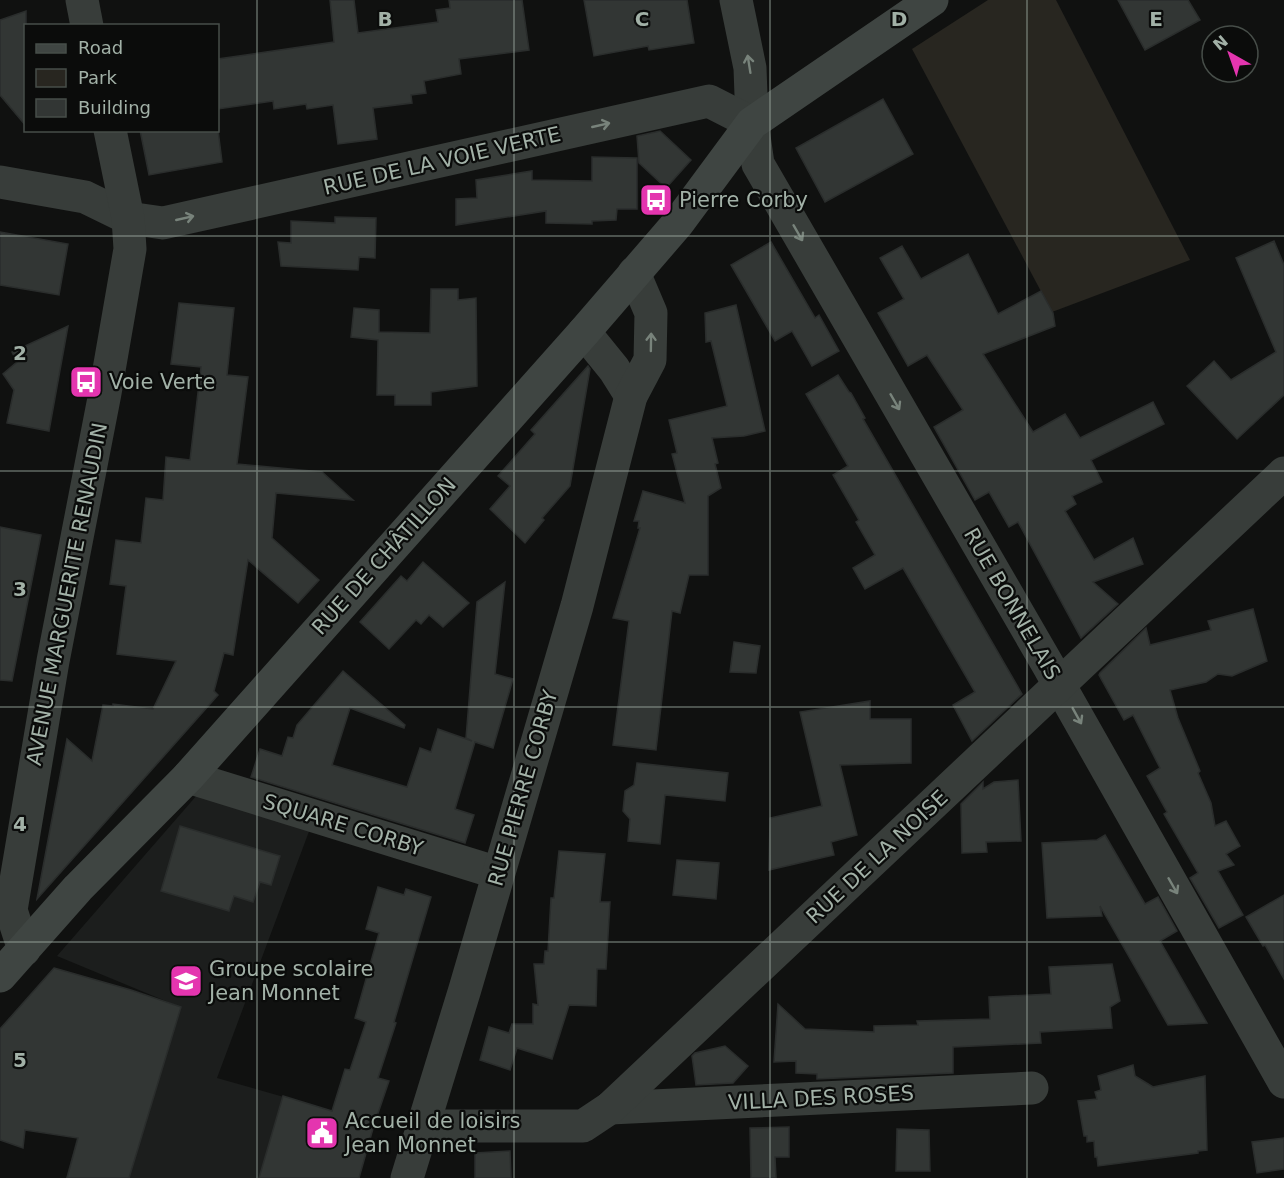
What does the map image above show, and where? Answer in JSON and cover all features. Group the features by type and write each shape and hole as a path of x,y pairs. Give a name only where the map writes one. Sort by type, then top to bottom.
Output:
{"main road":[{"name":"RUE DE CHÂTILLON","path":"0,976 78,888 188,777 584,332 678,223 752,123 932,0"}],"street":[{"path":"82,0 87,24"},
{"name":"RUE BONNELAIS","path":"736,0 750,68 752,123 758,164 1060,685 1284,1082"},
{"name":"RUE DE LA VOIE VERTE","path":"128,218 163,222 709,101 752,123"},
{"name":"AVENUE MARGUERITE RENAUDIN","path":"24,950 11,910 53,661 105,393 130,249 128,218 111,132"},
{"path":"0,182 86,197 128,218"},
{"name":"RUE PIERRE CORBY","path":"407,1178 577,606 631,396 650,360 651,313 634,273"},
{"path":"584,332 614,369 631,396"},
{"name":"RUE DE LA NOISE","path":"422,1126 583,1126 610,1108 1284,473"},
{"name":"SQUARE CORBY","path":"188,777 498,873"},
{"name":"VILLA DES ROSES","path":"610,1108 1032,1088"}],"shaded area":[{"name":"Groupe scolaire Jean Monnet","path":"211,779 314,818 217,1078 375,1123 359,1178 66,1178 103,1041 180,1007 57,956"}],"green space":[{"path":"988,0 1056,0 1190,260 1052,312 912,49"}],"building":[{"path":"330,0 354,0 358,33 438,22 436,10 450,8 449,0 522,0 529,50 459,59 461,74 424,81 426,93 411,95 412,103 373,108 377,139 338,144 333,105 307,109 306,104 274,109 273,101 219,109 219,59 334,42"},
{"path":"584,0 687,0 694,43 649,50 648,46 594,56"},
{"path":"1118,0 1188,0 1200,20 1145,50"},
{"path":"26,11 24,124 0,95 0,20"},
{"path":"883,99 913,154 825,202 796,148"},
{"path":"660,131 691,160 666,188 639,163 637,136"},
{"path":"140,132 218,132 222,162 149,175"},
{"path":"592,157 637,158 637,209 617,209 616,220 592,221 592,224 546,223 546,211 456,225 456,199 477,198 476,180 532,171 532,180 592,181"},
{"path":"335,217 376,218 375,258 359,257 358,270 281,266 278,242 291,243 291,221 335,223"},
{"path":"0,232 68,244 59,295 0,285"},
{"path":"1274,241 1284,265 1284,395 1237,439 1187,386 1214,361 1231,380 1276,352 1236,258"},
{"path":"771,242 815,318 819,315 839,351 812,366 792,331 775,341 731,265"},
{"path":"902,246 921,279 968,254 998,314 1041,291 1053,313 1055,326 983,354 1033,432 1065,414 1080,438 1153,402 1164,424 1091,460 1102,482 1072,496 1076,504 1065,511 1094,560 1133,538 1143,564 1093,582 1118,604 1081,638 1018,522 1009,527 989,492 975,500 934,427 963,410 927,355 908,366 878,313 904,299 880,258"},
{"path":"431,289 458,289 458,300 476,298 477,386 431,392 431,405 395,405 395,395 377,395 378,340 351,337 354,308 379,310 379,332 430,333"},
{"path":"179,303 234,308 227,375 248,377 237,464 322,472 353,500 276,493 272,538 319,580 298,603 248,560 233,655 224,653 214,691 218,695 37,899 67,739 92,761 103,705 153,709 176,661 117,654 126,586 110,584 116,540 141,543 146,498 163,500 166,457 190,460 201,367 171,364"},
{"path":"736,305 765,431 744,436 712,438 721,488 708,496 708,575 689,575 680,613 672,611 656,750 613,745 629,621 613,618 640,528 638,528 639,521 634,521 643,491 685,503 672,454 677,453 669,420 727,406 711,341 706,342 705,313"},
{"path":"68,326 49,431 7,423 14,390 3,374 17,362 12,352"},
{"path":"588,366 590,369 570,486 542,518 544,520 525,543 490,509 510,486 498,476 535,434 531,430"},
{"path":"838,375 851,393 865,418 863,419 1022,694 972,741 953,705 975,692 903,568 865,589 853,568 875,555 856,522 859,520 833,475 848,466 806,394"},
{"path":"0,527 41,535 12,681 0,680"},
{"path":"423,562 469,603 443,627 429,615 421,624 416,620 389,649 360,622 401,576 407,581"},
{"path":"505,582 495,674 513,679 493,748 475,742 455,809 474,815 465,843 251,777 260,749 282,756 288,737 293,738 297,725 343,671 405,725 404,728 350,708 332,765 407,787 420,748 431,752 438,729 472,741 466,738 477,602"},
{"path":"1253,609 1267,661 1232,676 1218,674 1206,682 1170,690 1178,718 1211,803 1215,826 1226,821 1240,846 1226,854 1234,865 1218,871 1243,915 1219,928 1190,878 1198,873 1164,814 1167,812 1147,776 1160,768 1133,715 1124,720 1099,675 1146,628 1150,645 1211,630 1208,621"},
{"path":"734,642 760,646 756,673 730,672"},
{"path":"870,701 870,719 911,719 911,763 840,765 857,835 831,842 834,855 769,870 770,818 822,806 800,712"},
{"path":"637,763 728,773 725,801 665,795 660,844 628,841 630,819 623,811 625,791 634,785"},
{"path":"1018,780 1021,841 986,842 987,852 962,853 961,804 983,782 983,789 994,782"},
{"path":"180,826 280,856 271,885 260,882 253,902 234,896 229,911 161,891"},
{"path":"1105,835 1145,904 1158,897 1177,931 1160,941 1207,1023 1168,1025 1100,906 1102,916 1047,918 1042,843 1097,840"},
{"path":"559,851 605,854 600,902 610,902 606,969 597,969 596,1006 569,1005 552,1059 517,1048 510,1070 480,1060 489,1027 509,1033 512,1024 533,1024 533,1004 538,1005 534,964 544,964 545,951 548,951 551,898 554,898"},
{"path":"677,860 719,863 716,899 673,895"},
{"path":"378,887 404,895 406,889 431,897 394,1022 396,1023 378,1078 389,1081 359,1178 259,1178 283,1096 332,1111 345,1069 350,1070 366,1022 355,1018 379,933 366,929"},
{"path":"1284,895 1284,979 1246,917"},
{"path":"1112,964 1120,1001 1110,1007 1112,1028 1040,1032 1041,1043 953,1047 953,1073 817,1079 817,1074 796,1073 796,1061 774,1062 778,1004 805,1029 874,1032 874,1026 918,1025 917,1021 990,1019 989,997 1051,994 1049,967"},
{"path":"54,968 181,1007 129,1178 67,1178 78,1138 25,1130 23,1148 0,1140 0,1029"},
{"path":"725,1046 748,1066 733,1083 696,1085 692,1056 695,1053"},
{"path":"1133,1065 1135,1076 1153,1087 1205,1076 1207,1150 1098,1166 1094,1141 1087,1142 1087,1136 1084,1136 1078,1101 1097,1099 1095,1092 1101,1090 1098,1076"},
{"path":"789,1127 789,1157 775,1157 776,1178 751,1178 750,1128"},
{"path":"897,1129 929,1130 930,1171 896,1171"},
{"path":"1284,1138 1284,1169 1257,1173 1252,1142"},
{"path":"510,1151 511,1178 475,1178 475,1153"}],"place":[{"name":"Pierre Corby","path":"656,200"},
{"name":"Voie Verte","path":"86,382"},
{"name":"Groupe scolaire Jean Monnet","path":"186,981"},
{"name":"Accueil de loisirs Jean Monnet","path":"322,1133"}]}
